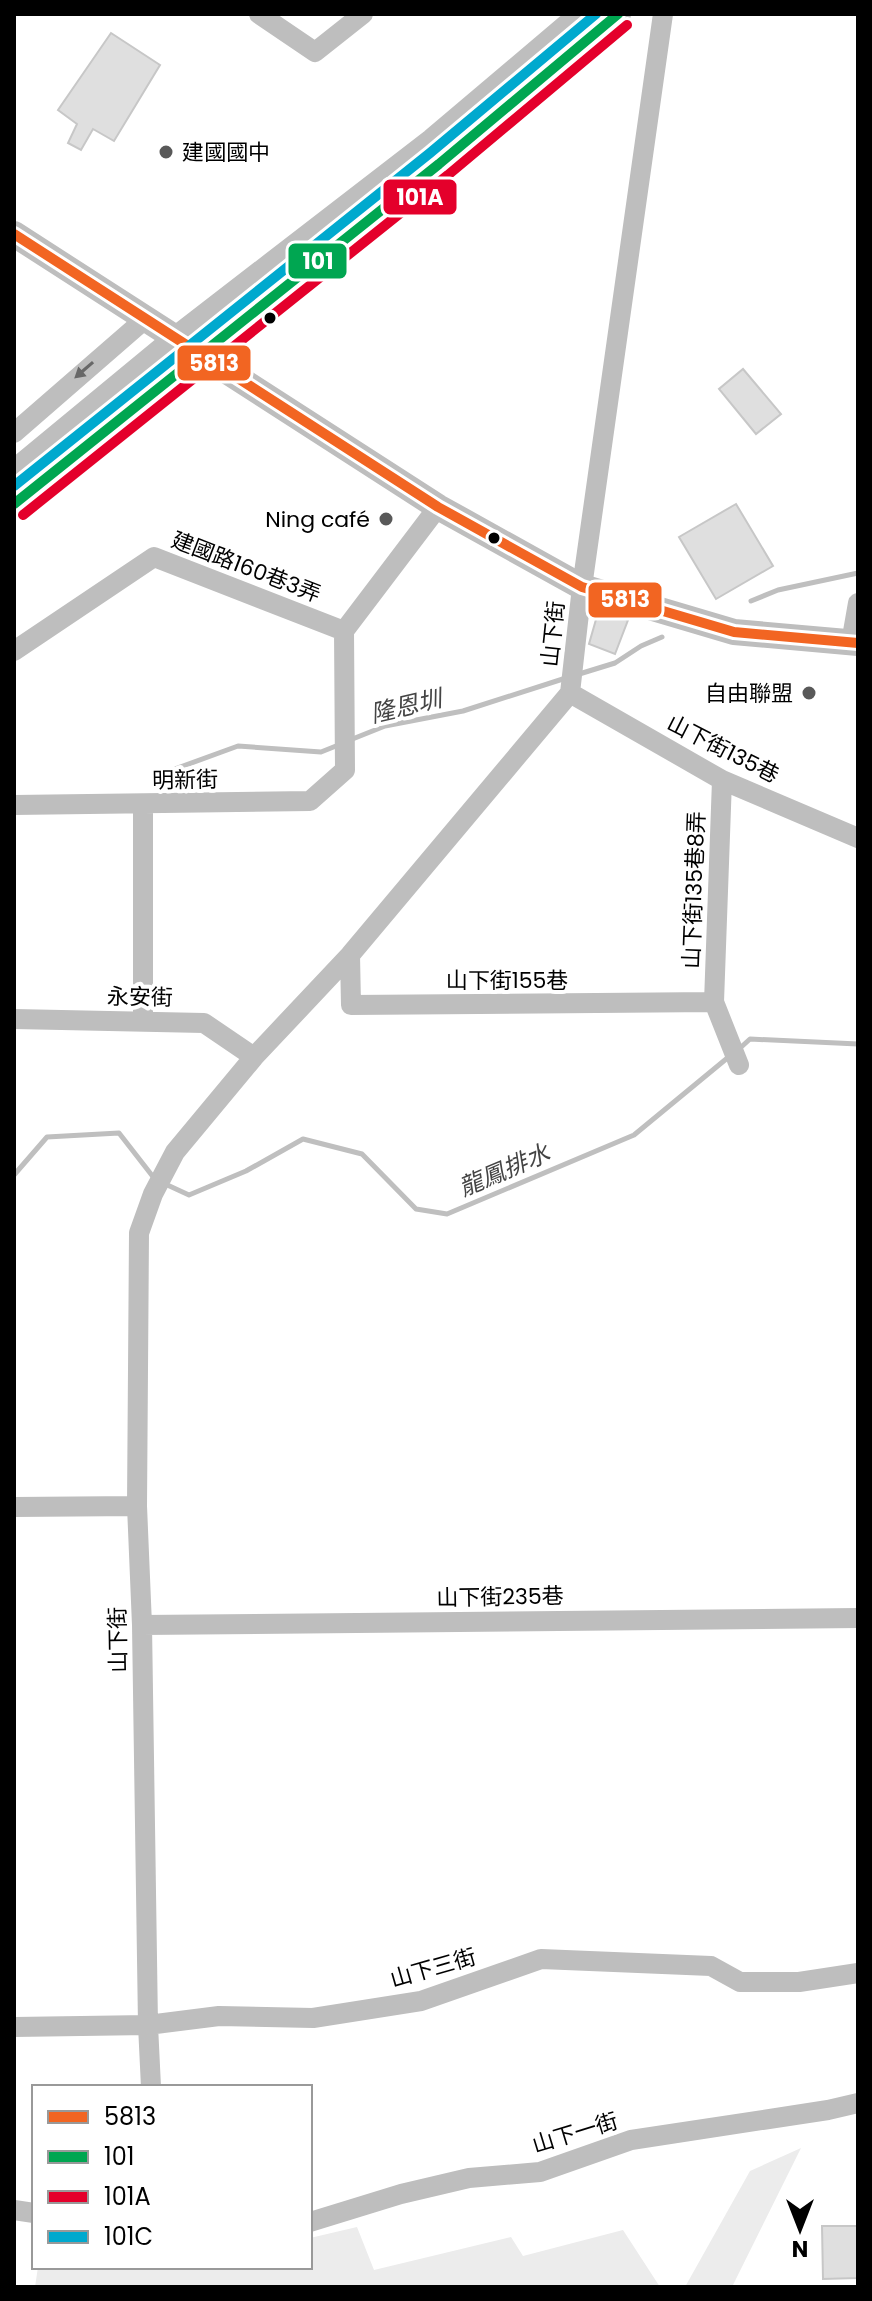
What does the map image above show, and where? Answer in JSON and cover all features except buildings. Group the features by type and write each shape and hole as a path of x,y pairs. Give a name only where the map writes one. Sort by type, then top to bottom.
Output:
{"street":[{"path":"259,14 315,52 363,14"},
{"path":"14,473 175,340 433,141 583,14"},
{"path":"14,504 439,164 618,14"},
{"name":"山下街","path":"151,2085 137,1506 139,1233 166,1164 254,1057 350,955 572,682 582,587 663,14"},
{"path":"14,234 438,507 582,587 734,632 854,643 858,603"},
{"path":"14,433 144,320"},
{"path":"344,631 438,507"},
{"name":"建國路160巷3弄","path":"14,651 154,557 344,631"},
{"name":"明新街","path":"14,805 310,801 345,770 344,631"},
{"name":"山下街135巷","path":"572,682 722,780 858,838"},
{"name":"山下街135巷8弄","path":"714,1002 722,780"},
{"path":"143,805 143,1021"},
{"name":"山下街155巷","path":"350,955 351,1005 714,1002"},
{"path":"714,1002 738,1062"},
{"name":"永安街","path":"14,1019 204,1023 254,1057"},
{"path":"14,1507 137,1506"},
{"name":"山下街235巷","path":"142,1625 858,1618"},
{"name":"山下三街","path":"14,2027 148,2025 219,2016 313,2018 421,2001 541,1959 711,1966 740,1982 799,1982 858,1973"},
{"name":"山下一街","path":"312,2221 401,2194 469,2178 540,2172 631,2140 858,2103"}],"shaded area":[{"path":"801,2148 732,2287 685,2287 750,2171"},
{"path":"357,2227 374,2270 511,2237 523,2256 623,2230 660,2287 35,2287 38,2269 312,2269 312,2238"}],"waterway":[{"name":"隆恩圳","path":"751,601 778,590 858,573"},
{"name":"隆恩圳","path":"576,675 615,663 662,637"},
{"name":"隆恩圳","path":"350,740 385,726 463,711 566,678"},
{"name":"隆恩圳","path":"153,777 238,746 321,752 341,744"},
{"name":"龍鳳排水","path":"739,1049 750,1039 858,1044"},
{"name":"龍鳳排水","path":"163,1183 189,1195 246,1171 303,1139 362,1154 416,1209 447,1214 634,1135 731,1055"},
{"name":"龍鳳排水","path":"14,1175 47,1137 119,1133 154,1178"}],"transit line":[{"name":"101C","path":"14,486 430,153 596,14"},
{"name":"101","path":"14,504 439,164 618,14"},
{"name":"101A","path":"23,515 448,175 627,25"},
{"name":"5813","path":"14,234 438,507 582,587 734,632 858,643"}],"place":[{"name":"建國國中","path":"166,152"},
{"name":"Ning café","path":"386,519"},
{"name":"自由聯盟","path":"809,693"}]}
